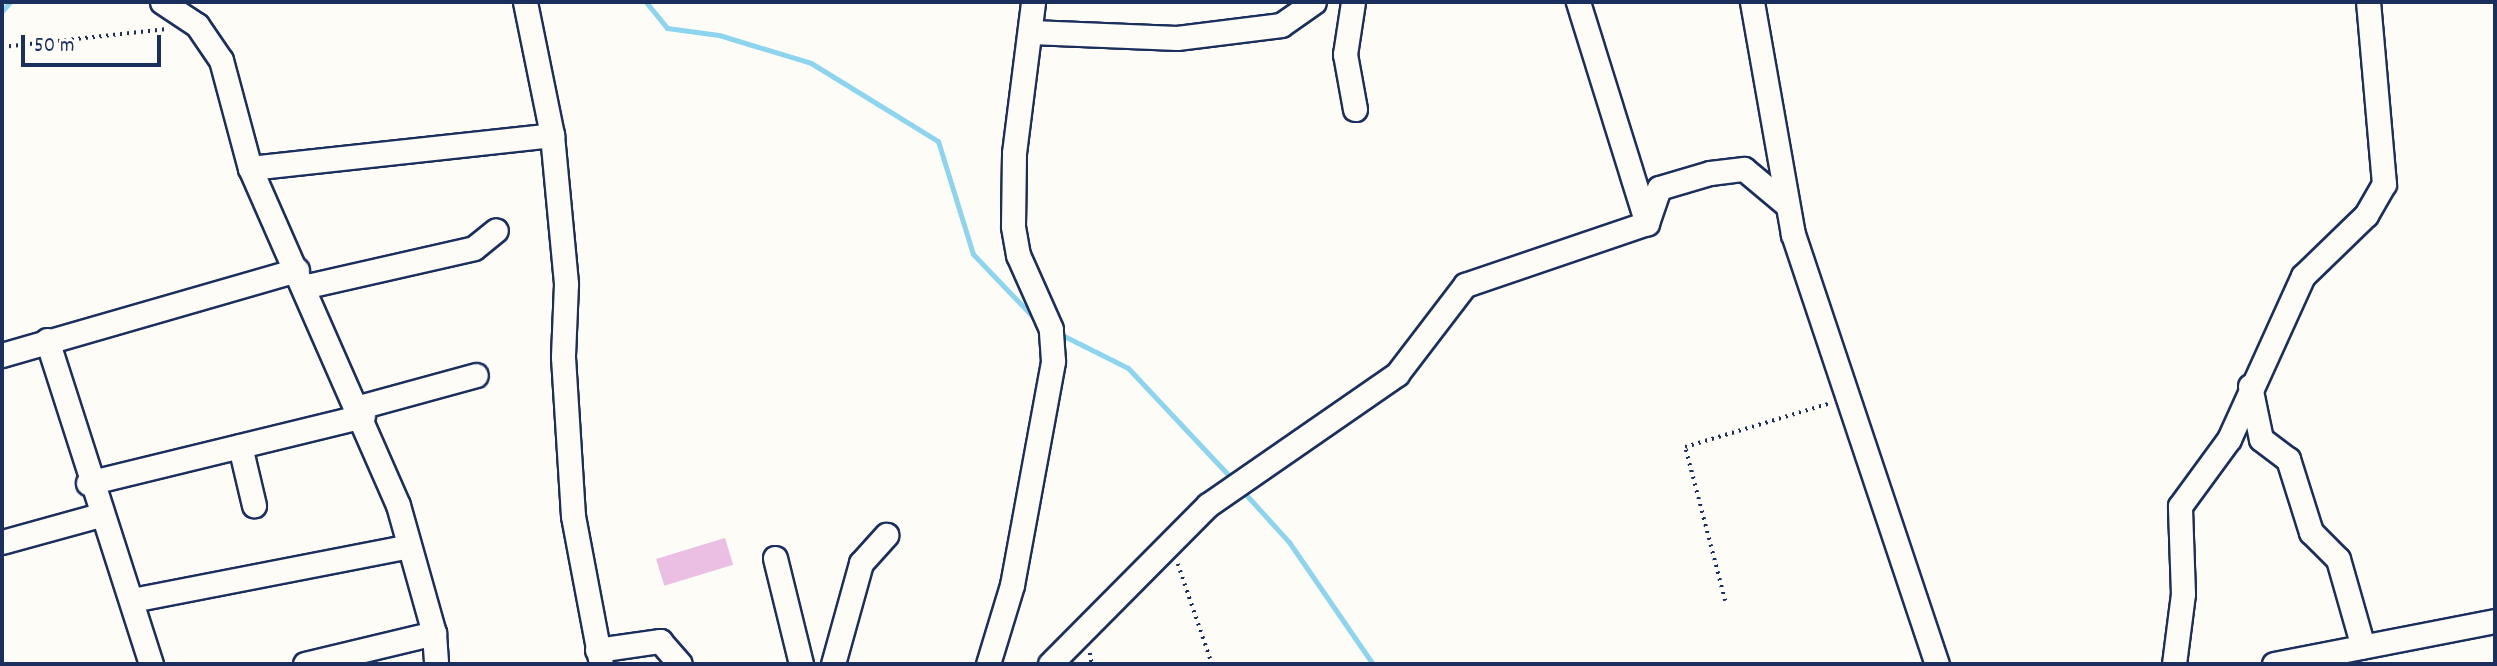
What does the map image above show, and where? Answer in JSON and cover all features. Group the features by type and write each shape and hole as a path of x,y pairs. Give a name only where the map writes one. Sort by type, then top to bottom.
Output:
{"street":[{"path":"162,2 197,25 221,60 250,168 361,412 410,546 434,633 436,664"},
{"path":"525,2 552,135 566,284 563,370 573,516 599,657 660,641 680,664"},
{"path":"988,664 1012,585 1053,362 1051,329 1018,255 1013,226 1014,153 1033,2"},
{"path":"1031,32 1177,38 1281,25 1314,2"},
{"path":"1353,2 1345,54 1355,110"},
{"path":"1578,2 1647,223"},
{"path":"1752,2 1787,205 1846,399 1937,664"},
{"path":"2174,664 2183,594 2177,516 2196,480 2222,452 2249,386 2303,276 2366,215 2384,184 2368,2"},
{"path":"250,168 552,135"},
{"path":"1647,223 1659,188 1736,168 1757,176 1787,205"},
{"path":"1050,664 1167,543 1235,483 1397,374 1465,285 1647,223"},
{"path":"2,355 47,340 300,279 470,249 496,230"},
{"path":"47,340 88,483 132,600 151,664"},
{"path":"88,483 240,446 361,412 477,375"},
{"path":"2249,386 2261,439 2288,459 2311,532 2338,559 2363,647"},
{"path":"240,446 254,505"},
{"path":"2,542 100,515"},
{"path":"833,664 862,563 886,535"},
{"path":"132,600 410,546"},
{"path":"775,558 801,664"},
{"path":"2274,664 2325,661 2363,647 2495,621"},
{"path":"305,664 434,633"}],"path":[{"path":"2,47 197,25"},
{"path":"1725,601 1685,447 1846,399"},
{"path":"1167,543 1212,664"}],"building":[{"path":"725,538 733,565 664,586 656,559"}],"waterway":[{"path":"2,11 10,2"},
{"path":"646,2 667,28 719,35 811,63 938,141 973,254 1038,322"},
{"path":"1056,332 1128,368 1234,481"},
{"path":"1240,488 1289,542 1373,664"}]}
